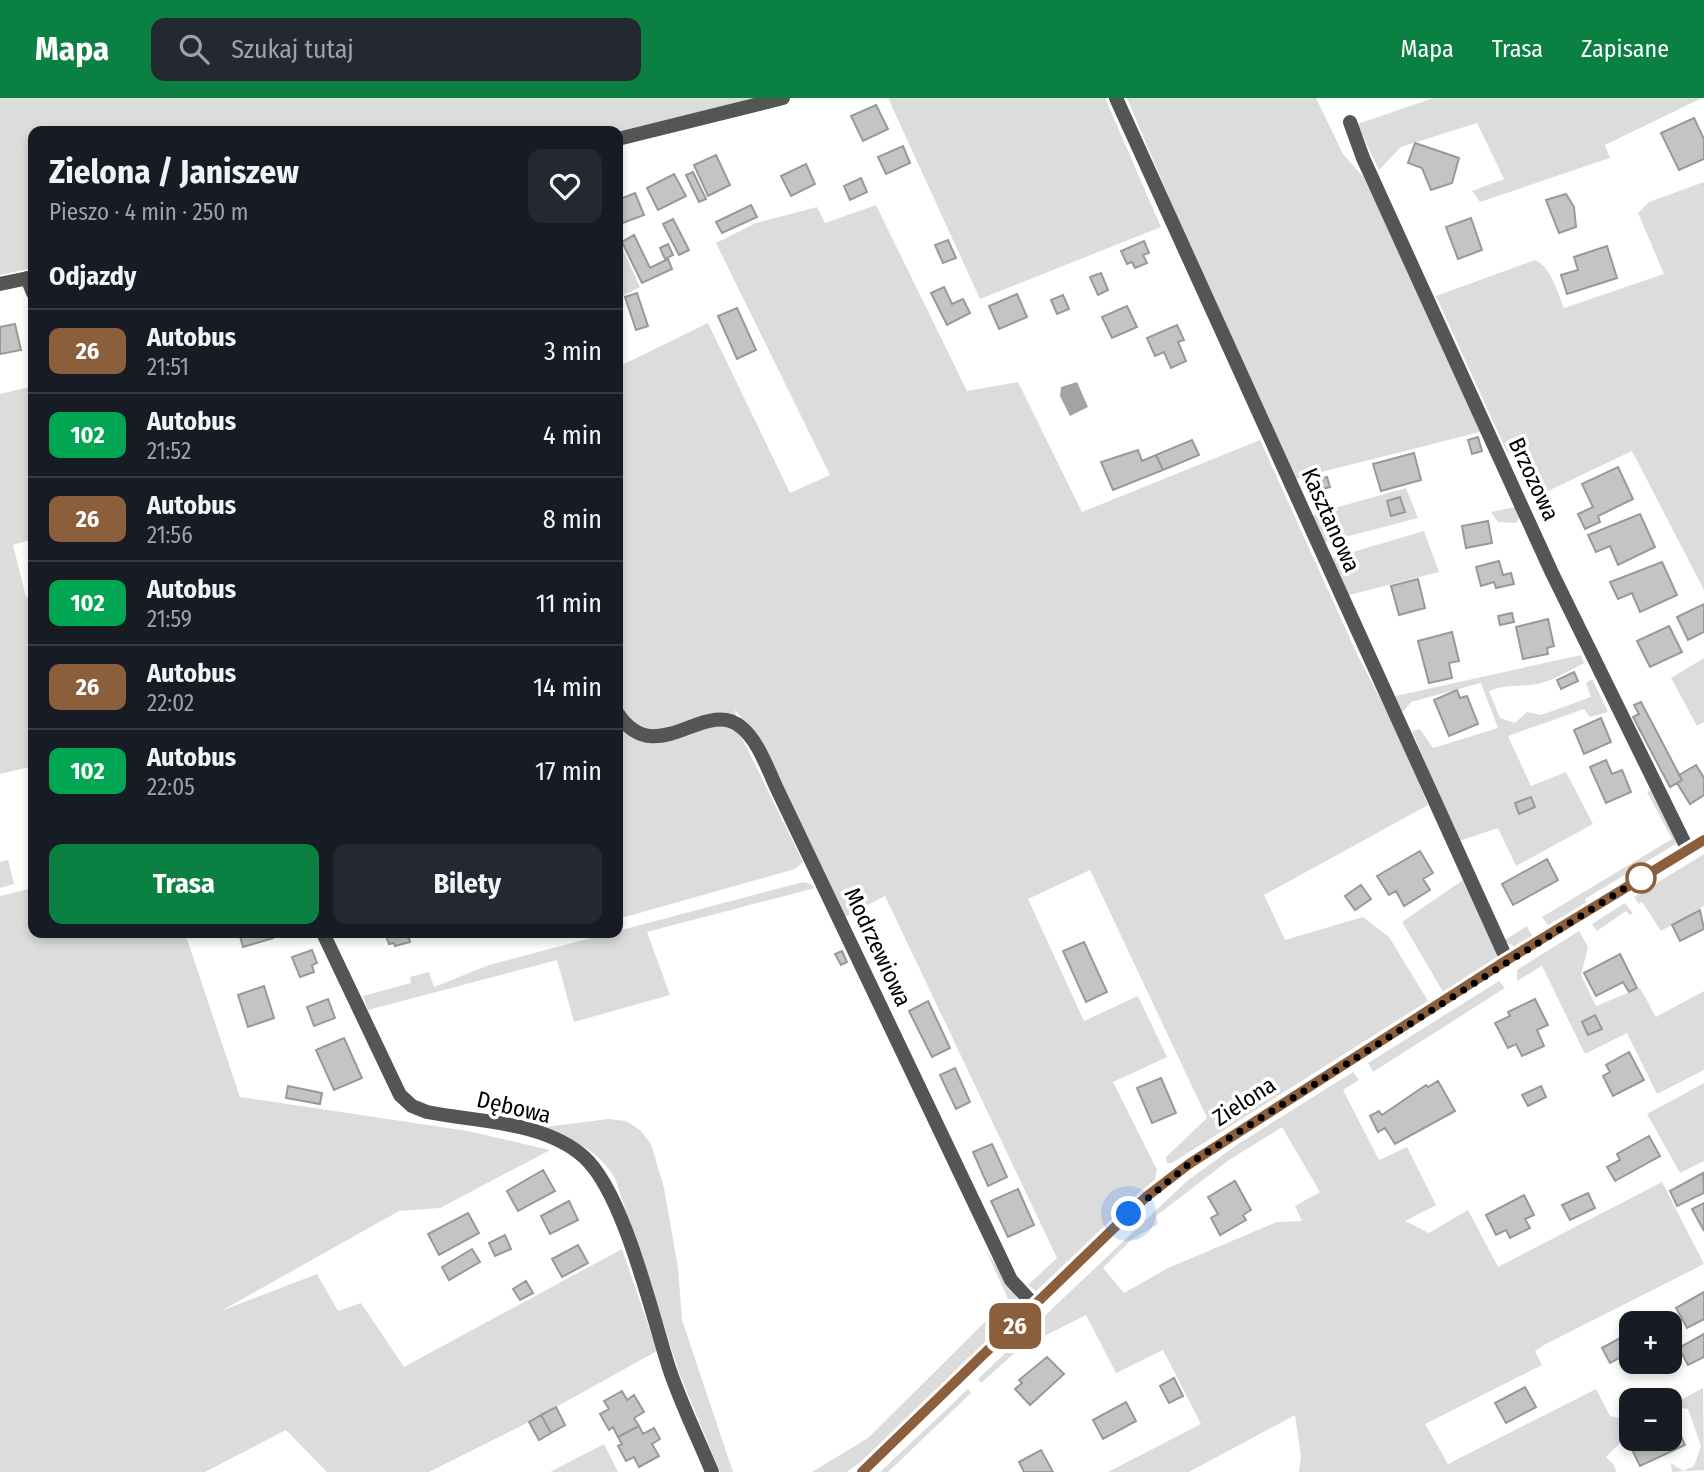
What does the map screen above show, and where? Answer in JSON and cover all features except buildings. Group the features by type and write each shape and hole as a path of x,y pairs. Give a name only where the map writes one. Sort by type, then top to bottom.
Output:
{"street":[{"path":"623,138 783,98"},
{"name":"Kasztanowa","path":"1116,98 1507,960"},
{"name":"Brzozowa","path":"1350,121 1363,158 1552,573 1688,850"},
{"path":"0,284 28,278"},
{"name":"Modrzewiowa","path":"623,720 632,730 656,737 720,719 732,720 744,729 779,793 1011,1280 1035,1306"},
{"name":"Zielona","path":"862,1472 1146,1197 1189,1164 1507,960 1704,839"},
{"name":"Dębowa","path":"325,938 400,1096 412,1106 427,1112 524,1129 557,1140 584,1157 604,1184 637,1263 670,1372 712,1472"}],"shaded area":[{"path":"0,98 761,98 623,132 623,126 28,126 28,269 0,275"},
{"path":"888,98 1105,98 1161,227 980,299"},
{"path":"1127,98 1316,98 1343,154 1364,178 1447,352 1480,432 1294,479 1197,264"},
{"path":"1434,98 1702,98 1605,145 1610,158 1480,202 1472,191 1504,179 1477,123 1401,147 1379,170 1357,124"},
{"path":"1704,182 1704,590 1632,451 1531,499 1520,463 1506,450 1436,296 1535,260 1550,274 1564,308 1664,274 1638,213 1649,202"},
{"path":"876,205 967,391 1018,382 1082,512 1260,440 1357,654 1396,729 1428,805 1264,895 1285,940 1363,917 1389,937 1428,1001 1172,1163 1167,1163 1166,1157 1207,1118 1090,870 1028,899 1084,1021 1138,996 1167,1057 1113,1082 1157,1170 1155,1179 1036,1291 1028,1285 1057,1258 885,896 845,917 754,732 735,710 739,732 803,862 795,869 623,918 623,365 708,323 790,493 830,475 716,243 756,223 817,207 825,223"},
{"path":"623,250 640,287 623,296"},
{"path":"1077,382 1088,407 1070,416 1060,396 1061,387"},
{"path":"28,387 28,540 13,545 28,597 28,767 0,774 0,394"},
{"path":"1406,488 1418,518 1322,543 1311,518 1317,513"},
{"path":"1515,507 1520,517 1516,523 1498,522 1491,512"},
{"path":"1424,531 1439,572 1345,596 1329,559"},
{"path":"1581,655 1584,663 1550,680 1489,691 1500,718 1515,723 1527,712 1541,715 1591,697 1586,683 1592,679 1608,712 1590,717 1584,709 1508,736 1531,786 1566,772 1593,824 1516,866 1498,828 1459,841 1412,731 1420,729 1433,748 1498,728 1481,683 1411,702 1404,711 1397,712 1391,697"},
{"path":"1704,658 1704,722 1697,726 1671,678"},
{"path":"1652,790 1679,842 1585,899 1587,903 1548,925 1542,917 1672,839 1647,792"},
{"path":"1704,854 1704,906 1661,931 1642,902 1639,904 1634,897"},
{"path":"8,860 14,884 0,888 0,862"},
{"path":"1463,880 1498,953 1496,958 1443,992 1402,922"},
{"path":"803,882 815,888 647,932 670,995 574,1022 557,960 368,1010 363,996 411,983 410,977 429,972 434,987 489,965 591,938 623,938 623,930"},
{"path":"28,889 28,938 187,938 240,1097 468,1131 550,1150 440,1208 399,1211 221,1311 317,1274 338,1311 361,1303 404,1367 622,1249 657,1351 529,1422 429,1472 327,1472 286,1430 205,1472 0,1472 0,896"},
{"path":"1625,903 1633,913 1630,915 1626,911 1597,931 1592,924"},
{"path":"1527,926 1532,936 1516,947 1503,941"},
{"path":"1579,931 1588,947 1581,975 1596,1006 1640,988 1656,1017 1704,991 1704,1070 1657,1094 1627,1033 1585,1054 1542,966 1517,981 1517,970"},
{"path":"1499,981 1505,988 1373,1072 1368,1063"},
{"path":"1353,1072 1359,1080 1343,1090 1379,1160 1407,1147 1436,1205 1405,1221 1429,1233 1468,1210 1498,1267 1662,1182 1704,1264 1544,1345 1535,1351 1542,1365 1425,1424 1448,1464 1596,1389 1610,1416 1619,1418 1619,1444 1606,1457 1614,1465 1616,1472 1299,1472 1301,1457 1295,1415 1189,1472 1108,1472 1201,1424 1163,1350 1116,1373 1086,1315 1019,1349 981,1383 978,1379 1187,1181 1238,1144","holes":["1282,1127 1320,1192 1295,1206 1302,1221 1277,1222 1168,1268 1124,1293 1103,1268 1131,1240 1158,1224 1156,1216 1229,1160"]},
{"path":"1704,1083 1704,1161 1680,1173 1647,1114"},
{"path":"608,1119 626,1121 640,1130 651,1144 664,1188 678,1268 682,1320 733,1472 720,1472 680,1375 615,1178 590,1151 538,1128"},
{"path":"986,1250 1021,1304 1021,1312 862,1461 847,1472 812,1472 868,1438 1008,1299"},
{"path":"1703,1388 1704,1470 1672,1472 1671,1463 1683,1471 1694,1466 1701,1446 1688,1409 1682,1408 1682,1399"},
{"path":"968,1389 971,1393 888,1472 880,1472"},
{"path":"604,1444 618,1472 550,1472"}],"bus line":[{"name":"26","path":"862,1472 1146,1197 1189,1164 1507,960 1704,840"}],"route":[{"path":"1129,1214 1146,1197 1189,1164 1507,960 1641,878"}]}
